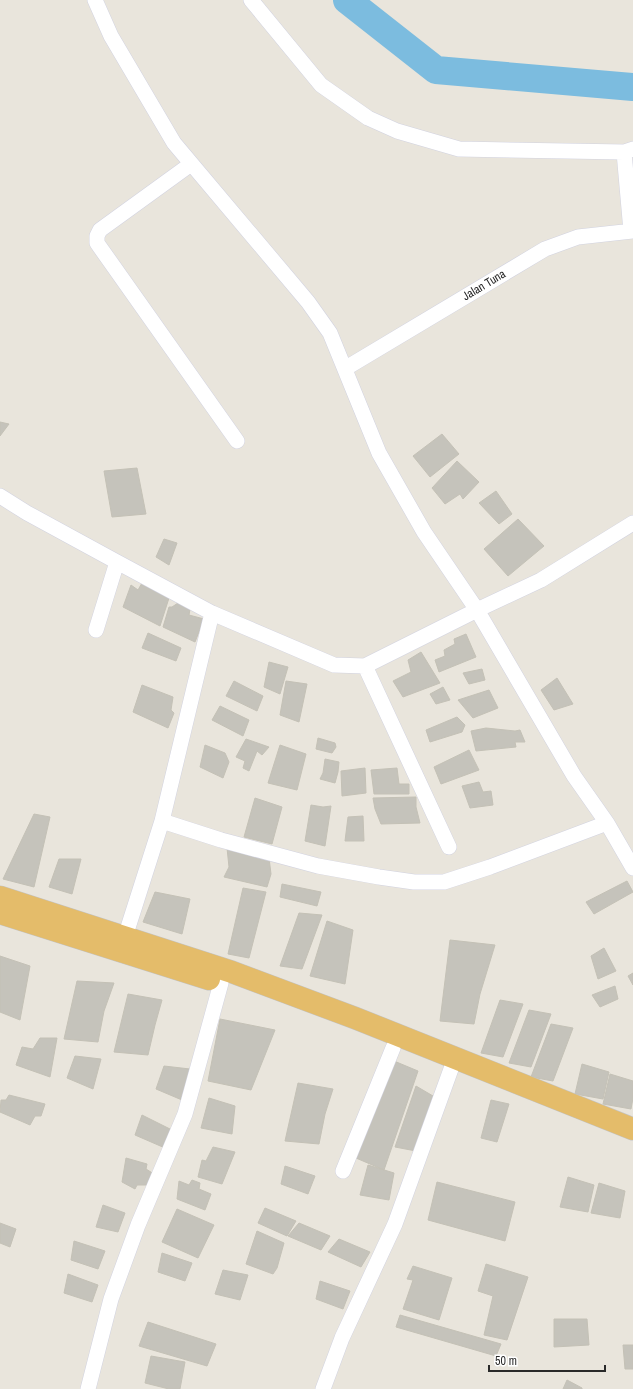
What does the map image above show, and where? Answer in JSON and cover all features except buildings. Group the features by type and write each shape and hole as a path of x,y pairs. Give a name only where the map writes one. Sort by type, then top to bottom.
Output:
{"highway":[{"path":"0,897 232,972 355,1018 452,1064 633,1144"},
{"path":"0,913 222,983 393,1048 452,1064 633,1129"}],"street":[{"path":"96,0 111,36 174,144 308,302 330,333 346,368 379,453 424,532 477,610 574,776 607,823 633,868"},
{"path":"250,0 321,85 368,118 397,131 459,149 628,151 632,231"},
{"path":"191,164 100,230 97,236 97,243 237,441"},
{"name":"Jalan Tuna","path":"346,368 545,249 578,237 632,231"},
{"path":"0,496 27,513 212,613 334,665 365,666 541,580 633,524"},
{"path":"96,630 117,562"},
{"path":"125,937 162,821 212,613"},
{"path":"365,666 449,847"},
{"path":"162,821 221,840 318,866 414,882 444,882 490,867 607,823"},
{"path":"88,1389 111,1299 138,1225 185,1114 222,983"},
{"path":"343,1171 393,1048"},
{"path":"323,1389 342,1338 394,1224 452,1064"}],"waterway":[{"path":"347,0 436,70 633,87"}]}
